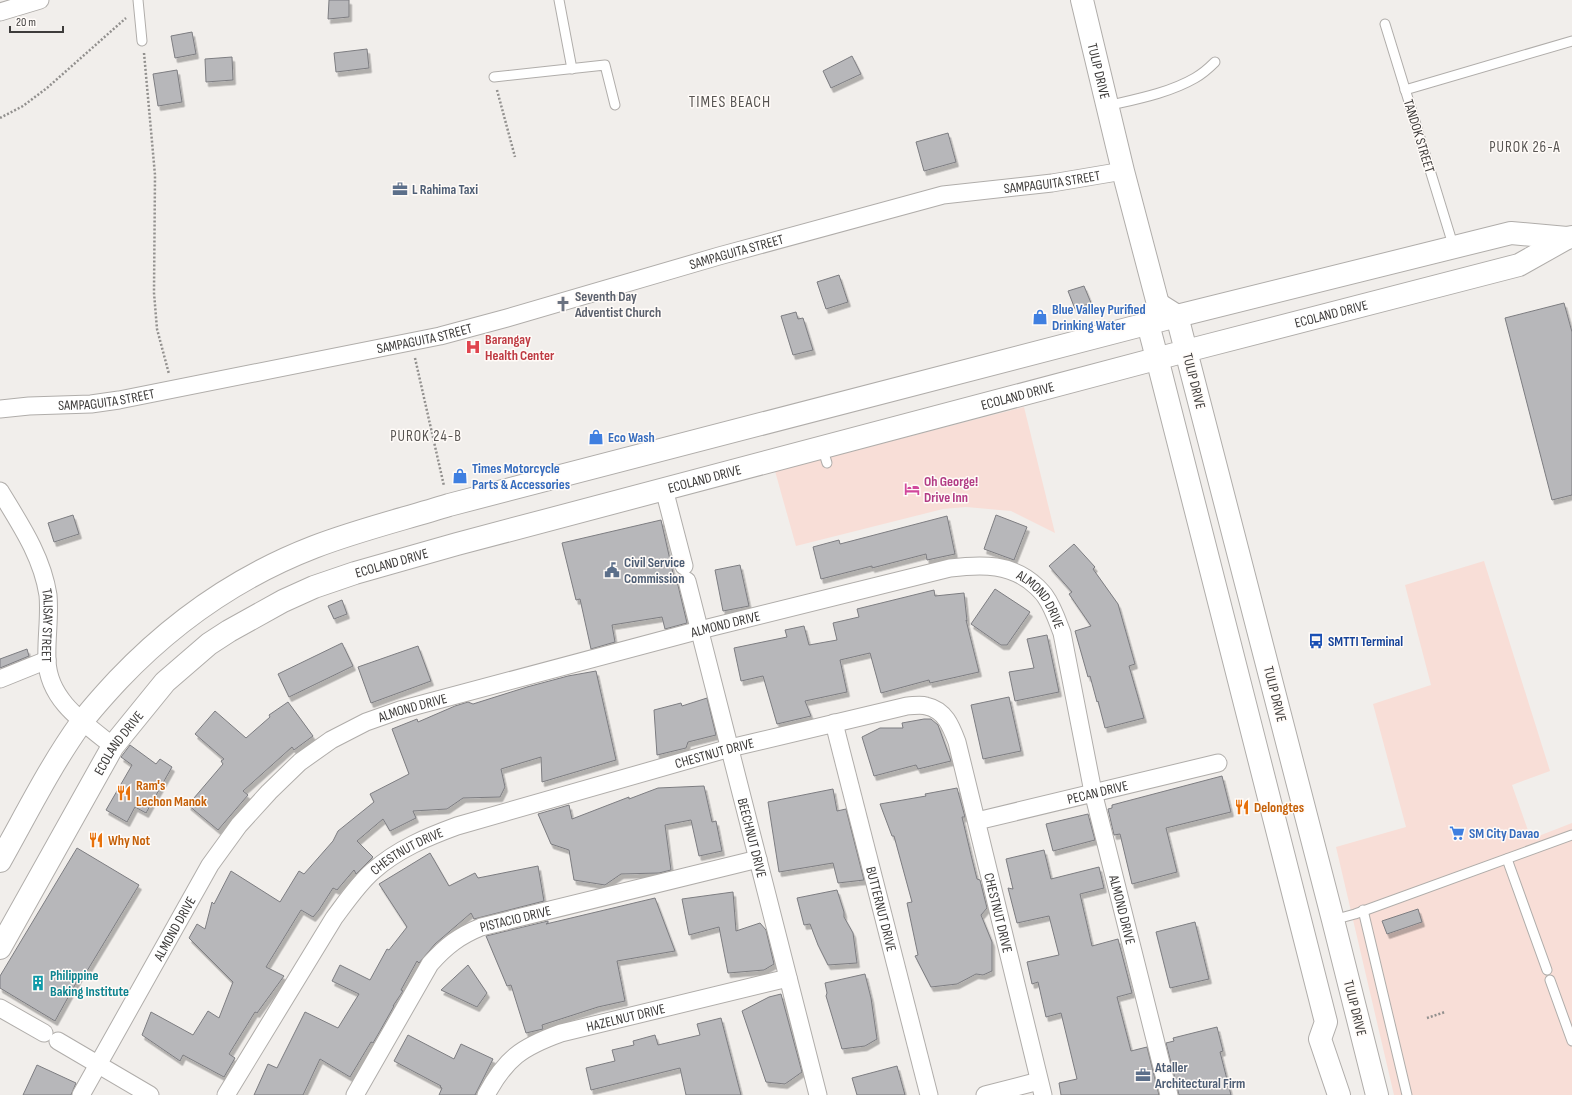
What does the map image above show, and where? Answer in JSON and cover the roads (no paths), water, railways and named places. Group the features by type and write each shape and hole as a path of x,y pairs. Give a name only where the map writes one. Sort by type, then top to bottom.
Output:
{"main road":[{"name":"TULIP DRIVE","path":"1082,0 1123,171 1158,304"},
{"name":"ECOLAND DRIVE","path":"0,861 68,742 82,722 106,694 152,646 181,622 228,589 260,571 312,548 341,537 449,506 1177,316 1511,234 1570,237"},
{"name":"ECOLAND DRIVE","path":"0,948 112,746 165,682 185,664 209,644 228,631 283,601 314,587 355,573 664,490 825,455 1157,358 1519,265 1570,237"},
{"path":"1177,316 1158,304 1148,324 1326,1022 1320,1040 1339,1095"},
{"name":"TULIP DRIVE","path":"1177,316 1298,782 1377,1095"},
{"path":"1246,710 1277,702"},
{"path":"1266,790 1298,782"},
{"path":"1302,930 1333,920"}],"street":[{"path":"0,12 40,0"},
{"name":"SAMPAGUITA STREET","path":"0,410 29,406 91,404 173,390 412,342 508,318 726,254 943,195 1052,183 1123,171"},
{"name":"BEECHNUT DRIVE","path":"664,490 818,1095"},
{"name":"TALISAY STREET","path":"0,491 31,541 42,569 48,596 47,660 50,676 56,693 66,708 112,746"},
{"name":"ALMOND DRIVE","path":"81,1095 210,865 239,825 269,792 300,762 331,740 366,722 400,710 700,630 950,568 972,565 995,566 1011,570 1029,579 1045,595 1054,612 1062,633 1093,792 1169,1095"},
{"path":"0,678 47,660"},
{"name":"CHESTNUT DRIVE","path":"226,1095 334,918 353,892 373,871 400,851 428,836 458,826 730,748 907,706 926,705 941,712 951,725 957,742 1041,1088"},
{"name":"BUTTERNUT DRIVE","path":"834,723 929,1095"},
{"name":"PECAN DRIVE","path":"977,821 1218,763"},
{"name":"PISTACIO DRIVE","path":"355,1095 430,964 443,950 462,935 481,927 758,858"},
{"name":"HAZELNUT DRIVE","path":"486,1095 504,1066 518,1052 537,1042 561,1033 788,978"},
{"path":"0,1008 150,1095"},
{"path":"985,1095 1041,1088"}],"lane":[{"path":"559,0 572,69"},
{"path":"138,3 142,41"},
{"name":"TANDOK STREET","path":"1385,24 1454,248"},
{"path":"1405,90 1572,40"},
{"path":"1107,106 1182,85 1197,77 1215,62"},
{"path":"494,77 605,65 615,105"},
{"path":"1333,920 1572,835"},
{"path":"1507,859 1547,970"},
{"path":"1363,910 1408,1095"},
{"path":"1550,980 1572,1041"}],"place":[{"name":"L Rahima Taxi","path":"400,189"},
{"name":"Seventh Day Adventist Church","path":"563,304"},
{"name":"Blue Valley Purified Drinking Water","path":"1040,317"},
{"name":"Barangay Health Center","path":"473,347"},
{"name":"Eco Wash","path":"596,437"},
{"name":"Times Motorcycle Parts & Accessories","path":"460,476"},
{"name":"Oh George! Drive Inn","path":"912,489"},
{"name":"Civil Service Commission","path":"612,570"},
{"name":"SMTTI Terminal","path":"1316,641"},
{"name":"Ram's Lechon Manok","path":"124,793"},
{"name":"Delongtes","path":"1242,807"},
{"name":"SM City Davao","path":"1457,833"},
{"name":"Why Not","path":"96,840"},
{"name":"Philippine Baking Institute","path":"38,983"},
{"name":"Ataller Architectural Firm","path":"1143,1075"}],"district":[{"name":"TIMES BEACH","path":"730,102"},
{"name":"PUROK 26-A","path":"1525,147"},
{"name":"PUROK 24-B","path":"426,436"}]}
